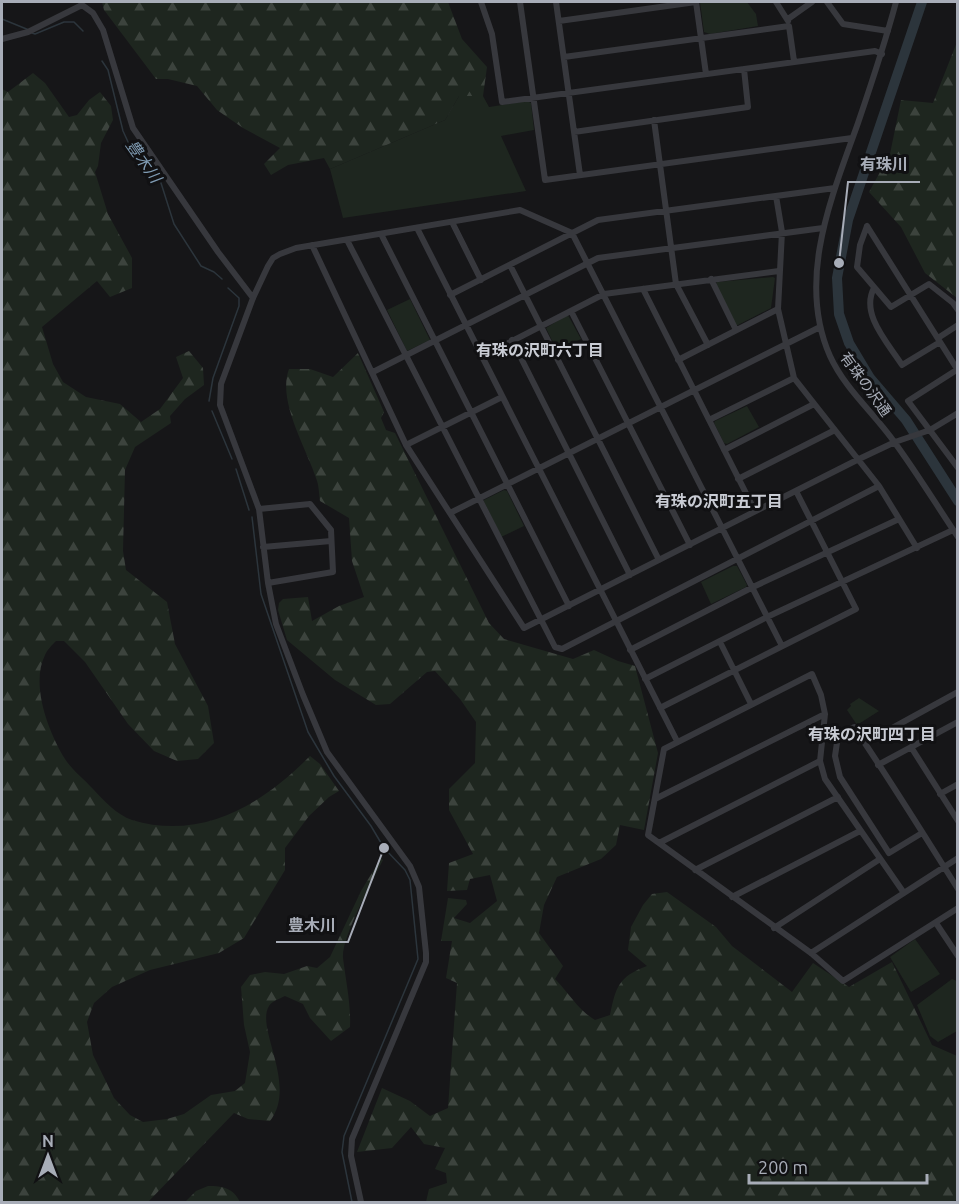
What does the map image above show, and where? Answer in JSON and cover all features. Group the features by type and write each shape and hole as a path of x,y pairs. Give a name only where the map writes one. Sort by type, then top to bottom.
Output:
{"street":[{"path":"481,2 492,34 502,102 794,61 875,51 882,54"},
{"path":"520,2 545,180 852,138"},
{"path":"556,2 580,175"},
{"path":"559,21 696,2 706,74"},
{"path":"776,2 789,22 794,61"},
{"path":"564,57 701,38 789,22 812,2"},
{"path":"827,2 843,24 888,31"},
{"name":"有珠の沢通","path":"896,2 882,54 823,228 816,286 820,327 830,356 843,378 895,442 957,537"},
{"path":"2,39 31,31 82,3 93,13 103,30 133,128 218,252 253,298"},
{"path":"574,132 748,107 744,69"},
{"path":"654,120 676,284 708,345"},
{"path":"450,295 598,220 835,188"},
{"path":"777,196 782,232 778,309 794,378 879,486 917,548"},
{"path":"361,1203 351,1156 352,1139 426,962 426,952 419,887 410,866 327,752 276,624 268,583 259,509 220,405 221,384 253,298 273,258 287,250 312,245 520,210 572,233 782,646"},
{"path":"452,222 481,280"},
{"path":"957,310 953,303 929,284 911,294 891,307 857,267 860,244 867,226 911,294 957,369 908,401 939,445 955,458 957,468"},
{"path":"417,228 677,741"},
{"path":"373,372 598,258 823,228"},
{"path":"381,234 569,606"},
{"path":"347,240 555,647 562,649 879,486"},
{"path":"312,245 406,445 524,628 859,459 895,442 928,431 957,413"},
{"path":"510,265 659,560"},
{"path":"481,357 604,294 779,271"},
{"path":"711,279 736,330"},
{"path":"874,288 869,297 872,318 902,365 957,325"},
{"path":"643,289 755,511"},
{"path":"678,360 778,309"},
{"path":"571,311 690,545"},
{"path":"450,513 820,327"},
{"path":"512,340 630,575"},
{"path":"709,420 794,378"},
{"path":"406,445 502,397"},
{"path":"723,450 814,404"},
{"path":"738,479 835,430"},
{"path":"660,708 856,609 796,491"},
{"path":"259,509 310,504 331,530 333,572 268,583"},
{"path":"630,650 753,588 899,519"},
{"path":"645,679 767,617 953,531"},
{"path":"263,547 331,540"},
{"path":"720,642 751,704"},
{"path":"904,893 825,779 820,761 825,714 821,695 812,674 664,749 648,835 774,928 811,952 843,981 957,908"},
{"path":"865,743 957,693"},
{"path":"655,799 825,714"},
{"path":"878,765 957,722"},
{"path":"922,832 889,854 838,772 835,746 838,736 854,728 922,832 957,889"},
{"path":"911,747 957,821"},
{"path":"659,843 820,761"},
{"path":"940,794 957,784"},
{"path":"695,870 838,797"},
{"path":"732,897 860,831"},
{"path":"811,952 957,858"},
{"path":"774,928 880,859"},
{"path":"936,923 957,956"}],"green space":[{"path":"102,2 448,2 462,39 487,67 483,96 459,96 445,120 330,169 324,158 288,165 271,175 264,164 280,148 243,128 217,110 197,86 168,79 156,79 104,10"},
{"path":"700,2 747,2 756,14 758,26 710,34 704,32"},
{"path":"957,42 957,298 925,273 901,227 869,192 890,154 901,100 933,103"},
{"path":"33,73 45,83 69,117 77,115 89,100 100,92 111,106 113,120 101,143 95,172 108,214 132,258 132,288 110,297 97,281 42,327 53,364 63,382 86,397 120,404 141,422 160,409 183,378 176,357 189,351 203,368 204,385 185,399 170,416 171,423 135,447 125,470 123,551 126,570 167,602 175,644 208,706 214,743 198,759 177,761 154,751 128,724 85,662 64,641 56,641 51,646 41,667 43,708 53,736 68,763 111,807 132,820 157,825 182,826 206,822 229,814 272,790 310,756 320,764 339,791 309,816 285,848 285,870 244,938 219,953 150,970 112,987 94,1003 87,1022 93,1055 114,1098 130,1115 143,1122 167,1119 184,1114 211,1095 235,1091 245,1083 250,1052 244,1025 241,987 250,975 265,972 284,974 307,966 317,968 330,957 361,891 381,858 383,860 359,909 344,949 350,1027 331,1041 310,1018 303,1004 285,996 272,1003 266,1016 267,1028 280,1091 277,1107 270,1121 248,1119 234,1113 148,1202 2,1202 2,89 8,92"},
{"path":"459,96 483,96 489,107 527,101 531,103 534,130 501,136 526,191 343,218 330,169 445,120"},
{"path":"775,278 771,308 736,326 716,285 717,282"},
{"path":"410,299 430,340 407,351 387,310"},
{"path":"567,315 581,339 557,351 546,328"},
{"path":"358,353 384,412 381,418 386,430 395,433 489,623 504,639 573,659 594,650 635,666 658,753 644,830 620,825 616,845 601,859 557,877 544,905 539,933 563,966 555,979 595,1020 610,1015 620,984 630,974 647,966 628,950 631,927 652,894 667,892 716,927 732,946 792,992 813,963 849,987 892,962 932,1045 957,1056 957,1200 951,1202 426,1202 429,1189 447,1183 446,1173 435,1169 445,1148 424,1144 411,1127 392,1148 357,1152 382,1088 410,1101 430,1116 448,1108 457,983 446,978 452,941 441,941 448,898 466,900 467,904 454,918 470,923 497,901 490,875 470,879 467,890 447,891 449,863 473,854 449,810 449,789 475,763 476,722 460,699 435,671 427,672 390,704 376,705 335,680 287,640 278,610 279,603 283,599 308,597 312,621 339,606 364,597 352,561 349,518 320,501 317,481 294,424 286,382 289,369 310,369 333,377"},
{"path":"747,406 759,427 727,444 724,443 715,421"},
{"path":"504,490 507,491 524,526 501,537 484,500"},
{"path":"737,566 746,587 711,604 701,582"},
{"path":"859,698 879,711 857,725 847,710 850,704"},
{"path":"915,939 940,974 911,992 890,957"},
{"path":"952,979 957,981 957,1031 938,1042 930,1036 917,1005"},
{"path":"208,1186 227,1189 240,1202 185,1202 196,1191"}],"waterway":[{"path":"922,2 848,220 837,278 839,314 849,343 870,378 906,420 958,501"},
{"name":"豊木川","path":"2,19 29,30"},
{"name":"豊木川","path":"32,33 35,34 64,22 74,22 83,31"},
{"name":"豊木川","path":"102,61 108,70 123,131 129,144 161,183 174,224 201,266 222,279"},
{"name":"豊木川","path":"209,401 213,378 239,306 239,298 228,288"},
{"name":"豊木川","path":"212,411 232,459"},
{"name":"豊木川","path":"236,469 249,510"},
{"name":"豊木川","path":"252,517 261,594 308,732 334,776 371,826 384,848 405,870 410,880 418,959 344,1136 342,1152 352,1202"}],"place":[{"name":"有珠川","path":"839,263"},
{"name":"豊木川","path":"384,848"}],"district":[{"name":"有珠の沢町六丁目","path":"540,350"},
{"name":"有珠の沢町五丁目","path":"719,501"},
{"name":"有珠の沢町四丁目","path":"872,734"}]}
